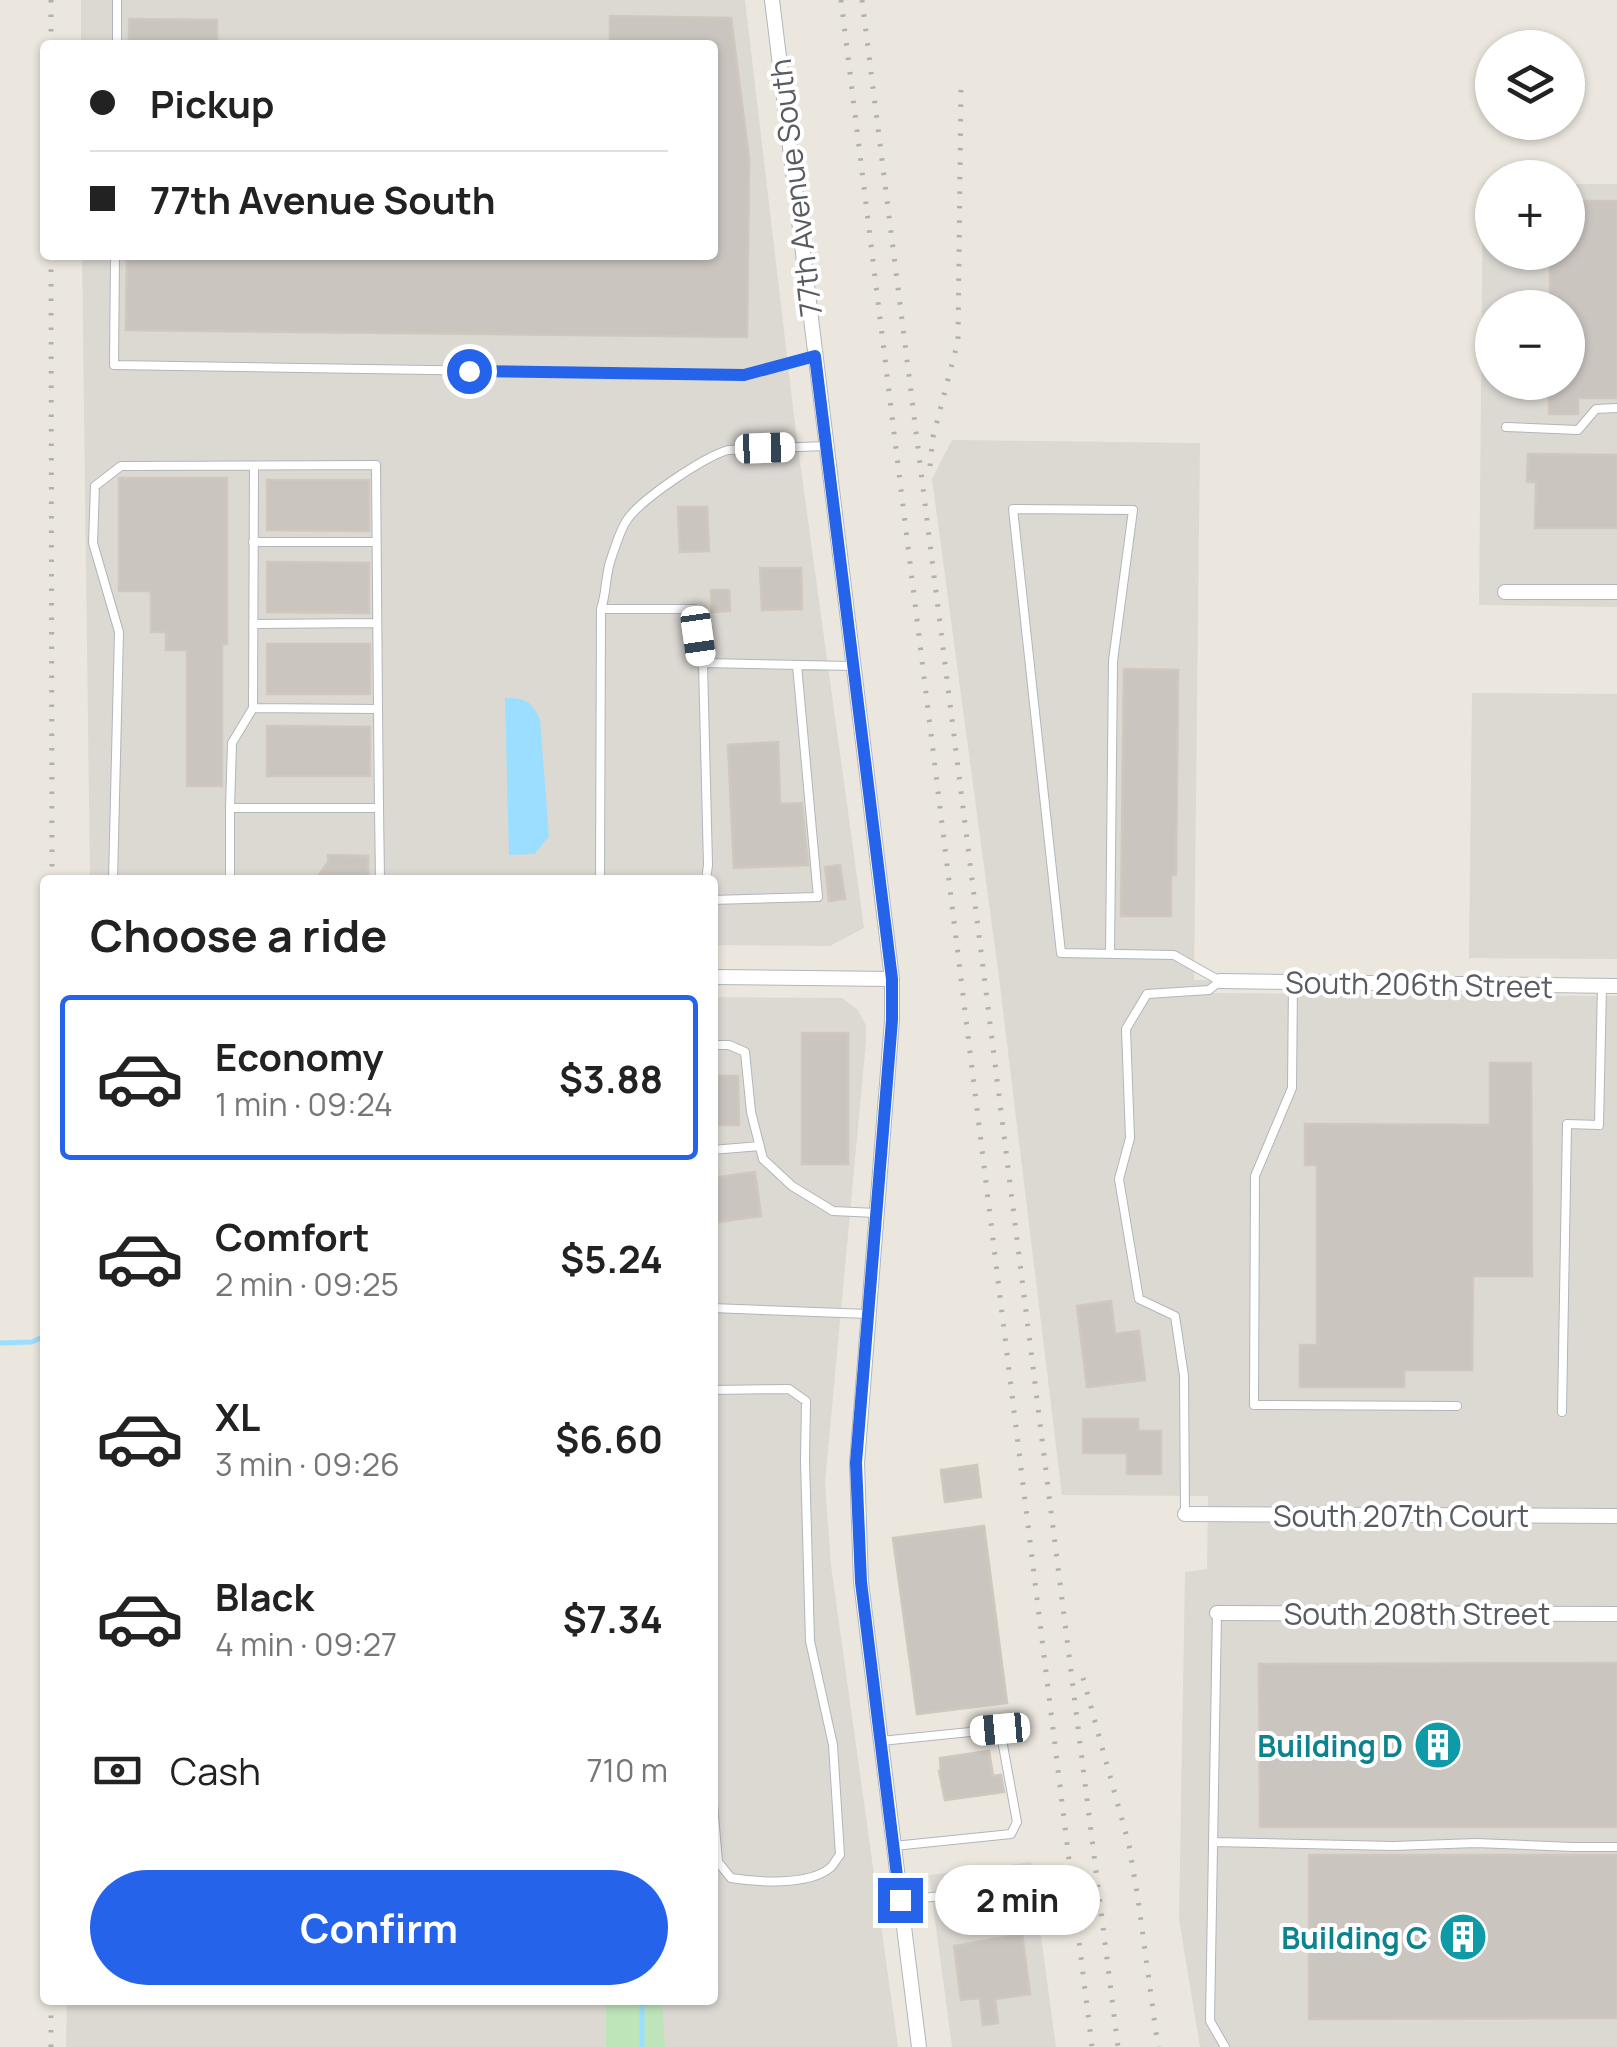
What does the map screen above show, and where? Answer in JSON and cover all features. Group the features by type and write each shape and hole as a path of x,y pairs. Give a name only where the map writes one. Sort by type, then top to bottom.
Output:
{"street":[{"name":"77th Avenue South","path":"772,0 892,979 892,1020 856,1463 857,1510 861,1582 919,2047"},
{"path":"1505,592 1617,592"},
{"path":"718,977 892,979"},
{"name":"South 206th Street","path":"1220,981 1609,986"},
{"name":"South 207th Court","path":"1185,1514 1617,1516"},
{"name":"South 208th Street","path":"1218,1613 1617,1614"}],"lane":[{"path":"116,40 117,0"},
{"path":"115,260 114,365 744,375 815,356"},
{"path":"1506,427 1578,430 1596,409 1617,408"},
{"path":"600,875 600,609 610,560 627,520 646,500 714,454 826,446"},
{"path":"113,875 118,632 93,543 95,486 121,466 376,465 380,875"},
{"path":"230,875 232,743 252,708 254,466"},
{"path":"1110,954 1113,661 1134,510 1013,509 1061,953 1110,954 1174,954 1220,981 1209,990 1146,994 1126,1029 1130,1138 1119,1179 1139,1300 1175,1316 1184,1376 1185,1514"},
{"path":"254,542 376,542"},
{"path":"600,609 694,609 702,662 706,875"},
{"path":"253,624 377,623"},
{"path":"702,662 853,666"},
{"path":"718,900 818,897 798,665"},
{"path":"252,708 378,709"},
{"path":"230,808 379,808"},
{"path":"1293,982 1292,1088 1255,1176 1254,1405 1457,1406"},
{"path":"1562,1412 1568,1124 1599,1124 1609,986"},
{"path":"718,1045 745,1052 751,1112 763,1159 792,1186 832,1210 876,1214"},
{"path":"718,1150 760,1146"},
{"path":"718,1308 868,1314"},
{"path":"718,1390 789,1389 806,1401 810,1640 833,1745 840,1855 829,1869 805,1878 756,1882 731,1878 718,1862"},
{"path":"1218,1613 1210,2021 1225,2047"},
{"path":"881,1742 1000,1729 1017,1822 1011,1834 894,1846"},
{"path":"1214,1842 1617,1846"},
{"path":"900,1900 1004,1890"}],"shaded area":[{"path":"81,0 745,0 796,433 864,928 830,946 718,945 718,875 90,875 82,260 718,260 718,40 81,40"},
{"path":"1585,184 1617,184 1617,607 1479,605 1481,400 1585,400 1585,290 1482,290 1482,270 1585,270"},
{"path":"952,440 1200,443 1194,980 1213,980 1213,993 1617,996 1617,2047 1200,2047 1179,1919 1185,1572 1207,1569 1208,1496 1062,1495 999,978 932,479"},
{"path":"1472,693 1617,694 1617,959 1469,958"},
{"path":"718,997 842,998 858,1010 866,1025 866,1041 825,1483 831,1565 898,2047 66,2047 67,2005 718,2005"},
{"path":"1031,1862 1056,2047 952,2047 929,1875"}],"green space":[{"path":"606,2005 662,2005 665,2047 606,2047"}],"water":[{"path":"505,698 527,702 540,720 549,836 535,854 509,855"}],"building":[{"path":"610,16 731,18 749,158 747,337 126,330 127,260 718,260 718,40 610,40"},
{"path":"129,19 217,20 217,40 129,40"},
{"path":"1585,201 1617,201 1617,398 1585,398 1585,290 1550,290 1550,270 1585,270"},
{"path":"1549,400 1578,400 1578,414 1549,414"},
{"path":"1528,454 1617,455 1617,528 1535,528 1536,482 1527,482"},
{"path":"119,478 227,478 222,786 187,786 187,650 166,650 166,632 151,632 151,591 119,591"},
{"path":"267,480 369,480 369,531 267,530"},
{"path":"678,507 707,507 709,551 680,552"},
{"path":"267,562 369,563 369,613 267,612"},
{"path":"760,568 801,568 802,609 762,610"},
{"path":"711,590 729,590 730,611 712,612"},
{"path":"267,644 370,644 370,694 267,694"},
{"path":"1124,669 1178,670 1176,875 1171,875 1171,916 1121,916"},
{"path":"267,726 370,727 370,776 267,776"},
{"path":"778,742 780,804 802,803 808,865 734,868 728,745"},
{"path":"328,855 368,856 368,875 319,875"},
{"path":"840,865 845,899 829,901 825,867"},
{"path":"802,1033 848,1033 848,1164 802,1164"},
{"path":"1490,1063 1531,1063 1532,1276 1473,1276 1472,1370 1404,1370 1404,1387 1300,1387 1300,1345 1317,1345 1317,1165 1305,1165 1305,1124 1490,1125"},
{"path":"718,1076 738,1076 739,1125 718,1125"},
{"path":"755,1172 761,1216 718,1222 718,1177"},
{"path":"1111,1301 1115,1334 1139,1331 1145,1380 1087,1387 1077,1306"},
{"path":"1083,1419 1138,1419 1138,1431 1161,1431 1161,1474 1127,1474 1127,1453 1083,1453"},
{"path":"977,1465 981,1497 945,1502 941,1470"},
{"path":"984,1526 1007,1703 917,1714 893,1538"},
{"name":"Building D","path":"1617,1663 1617,1827 1260,1827 1259,1664"},
{"path":"989,1751 993,1776 1001,1775 1004,1792 945,1800 940,1758"},
{"name":"Building C","path":"1309,1855 1617,1855 1617,2018 1309,2019"},
{"path":"1022,1934 1030,1994 995,1999 998,2023 983,2025 980,1998 961,2000 954,1946"}],"waterway":[{"path":"0,1343 40,1338"},
{"path":"642,2005 642,2047"}],"railway":[{"path":"51,0 51,40"},
{"path":"841,0 1092,2047"},
{"path":"862,0 1118,2047"},
{"path":"930,466 933,437 958,341 961,86"},
{"path":"51,260 52,875"},
{"path":"1083,1678 1129,1845 1158,2047"},
{"path":"51,2005 51,2047"}],"place":[{"name":"Building D","path":"1438,1745"},
{"name":"Building C","path":"1463,1937"}],"route":[{"path":"469,371 744,375 815,356 892,979 892,1020 856,1463 861,1582 900,1900"}]}
